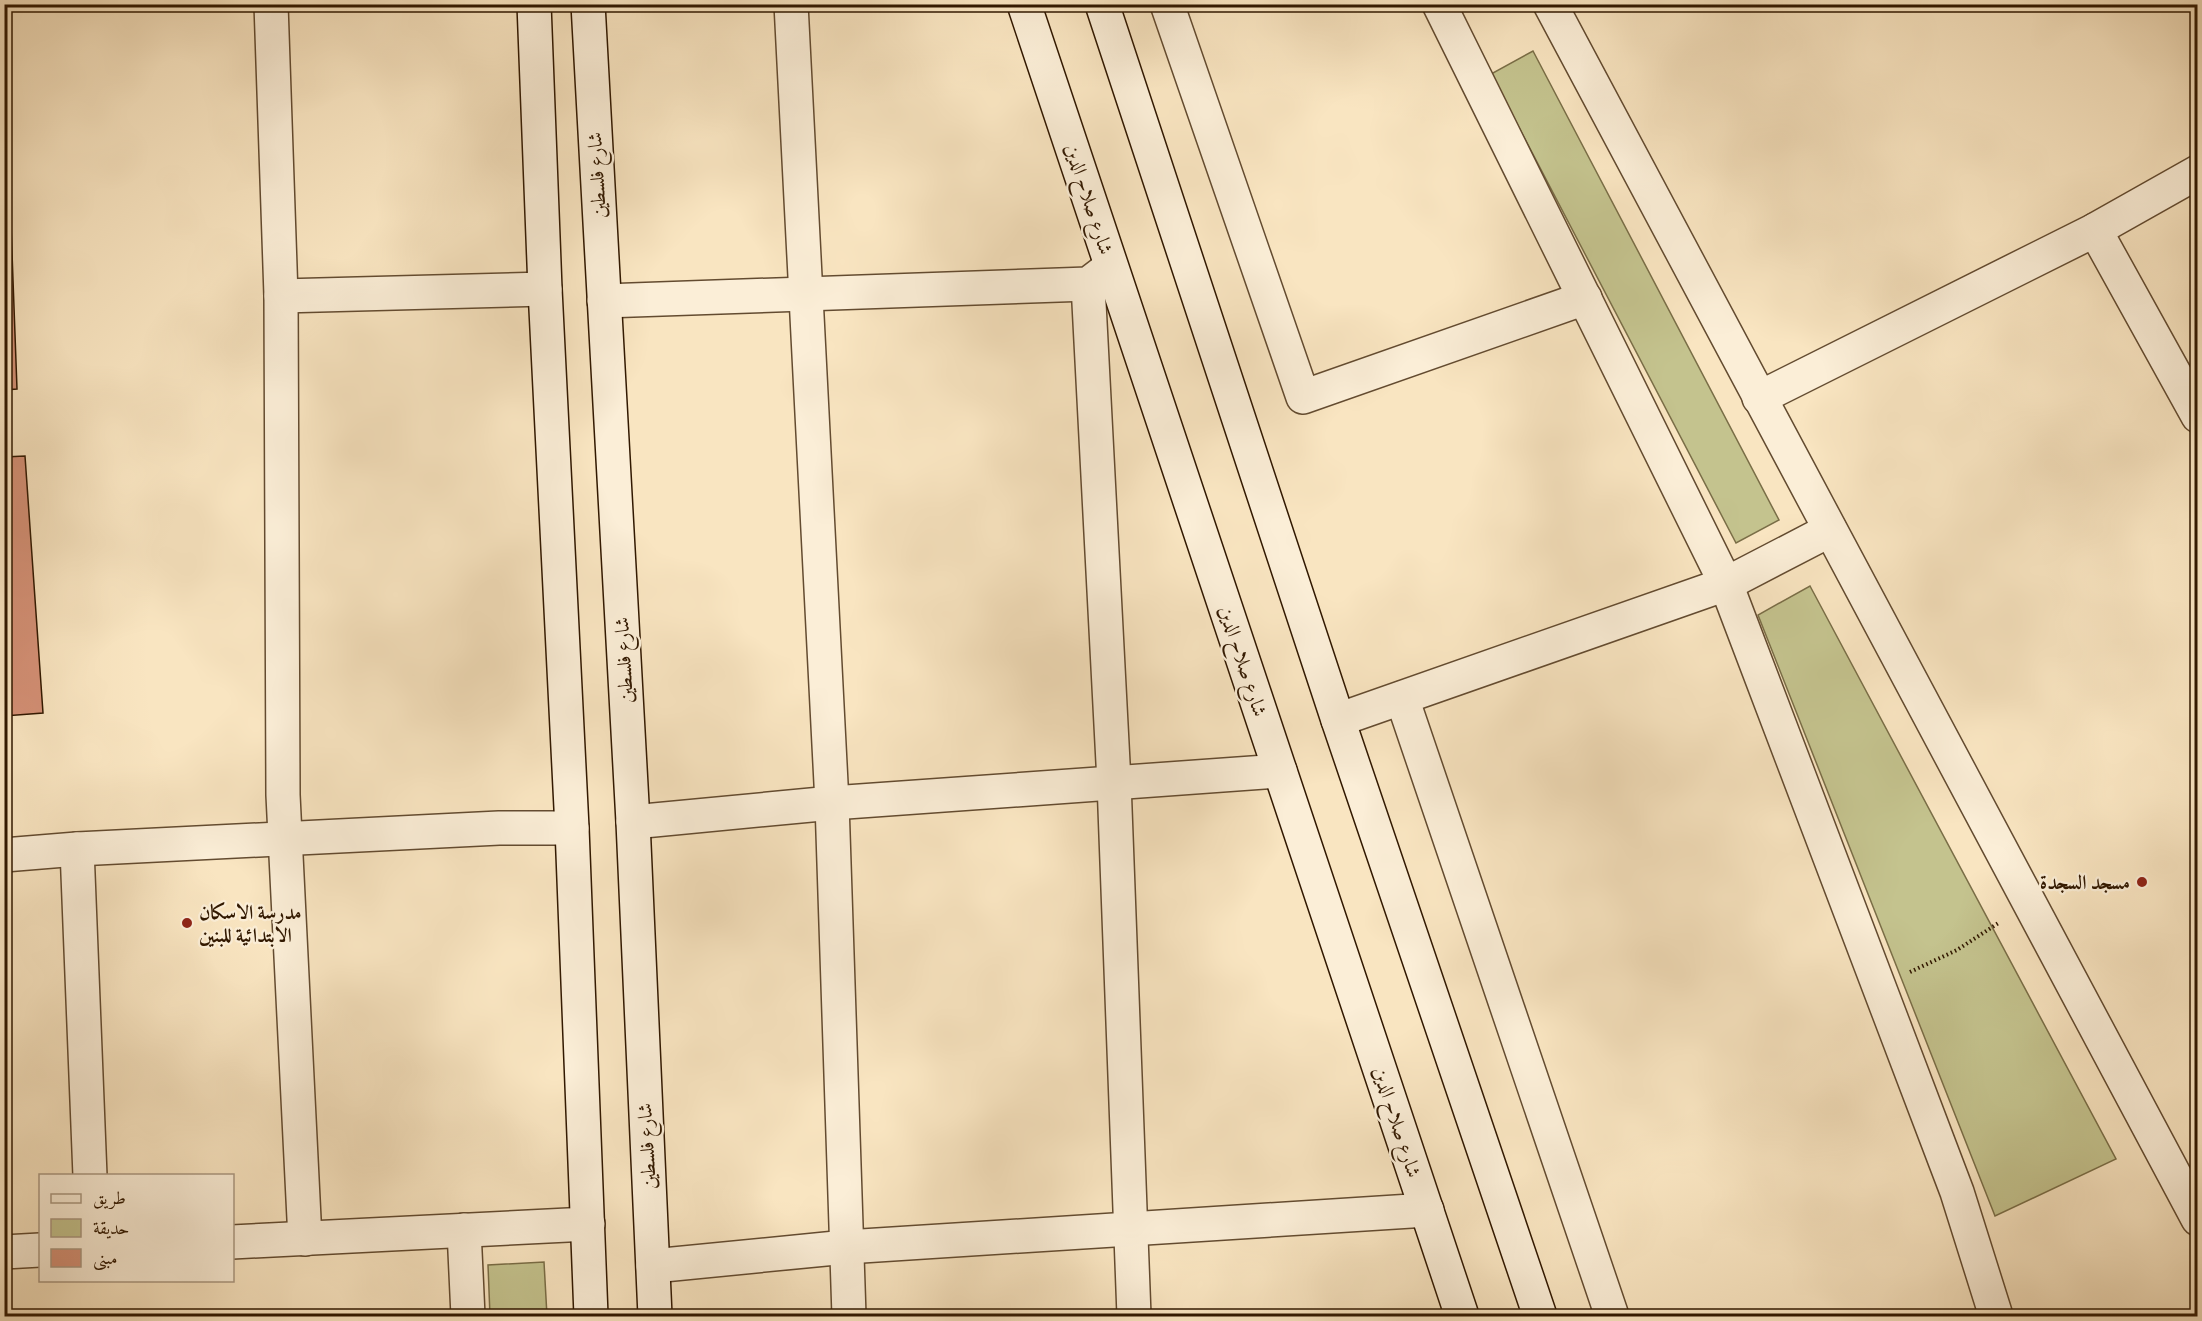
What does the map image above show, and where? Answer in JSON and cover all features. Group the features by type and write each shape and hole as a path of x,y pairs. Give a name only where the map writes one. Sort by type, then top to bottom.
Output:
{"street":[{"path":"271,4 281,296 285,839 305,1239"},
{"path":"534,4 545,289 572,828 591,1317"},
{"name":"شارع فلسطين","path":"588,4 633,822 655,1317"},
{"path":"791,4 832,803 849,1317"},
{"name":"شارع صلاح الدين","path":"1024,4 1100,275 1280,771 1462,1317"},
{"path":"1102,4 1338,720 1540,1317"},
{"path":"1167,4 1303,397 1585,298"},
{"path":"1439,4 1726,584 1958,1192 1996,1317"},
{"path":"1550,4 2198,1219"},
{"path":"1760,398 2095,230 2198,172"},
{"path":"2095,230 2198,416"},
{"path":"604,301 807,294 1100,275 1114,782 1134,1317"},
{"path":"281,296 545,289"},
{"path":"1338,720 1726,584 1830,530"},
{"path":"1402,698 1612,1317"},
{"path":"633,822 832,803 1280,771"},
{"path":"4,855 77,849 499,828 572,828"},
{"path":"77,849 90,1174"},
{"path":"652,1266 846,1247 1426,1210"},
{"path":"234,1242 588,1224"},
{"path":"464,1230 468,1317"},
{"path":"4,1252 39,1251"}],"path":[{"path":"1879,986 1957,950 2029,904"}],"green space":[{"path":"1533,51 1779,520 1736,543 1491,74"},
{"path":"1810,586 2116,1159 1995,1216 1758,615"},
{"path":"544,1262 547,1316 490,1316 488,1265"}],"building":[{"path":"4,34 17,389 4,390"},
{"path":"25,456 43,713 4,716 4,457"}],"place":[{"name":"مسجد السجدة","path":"2142,882"},
{"name":"مدرسة الاسكان الابتدائية للبنين","path":"187,923"}]}
